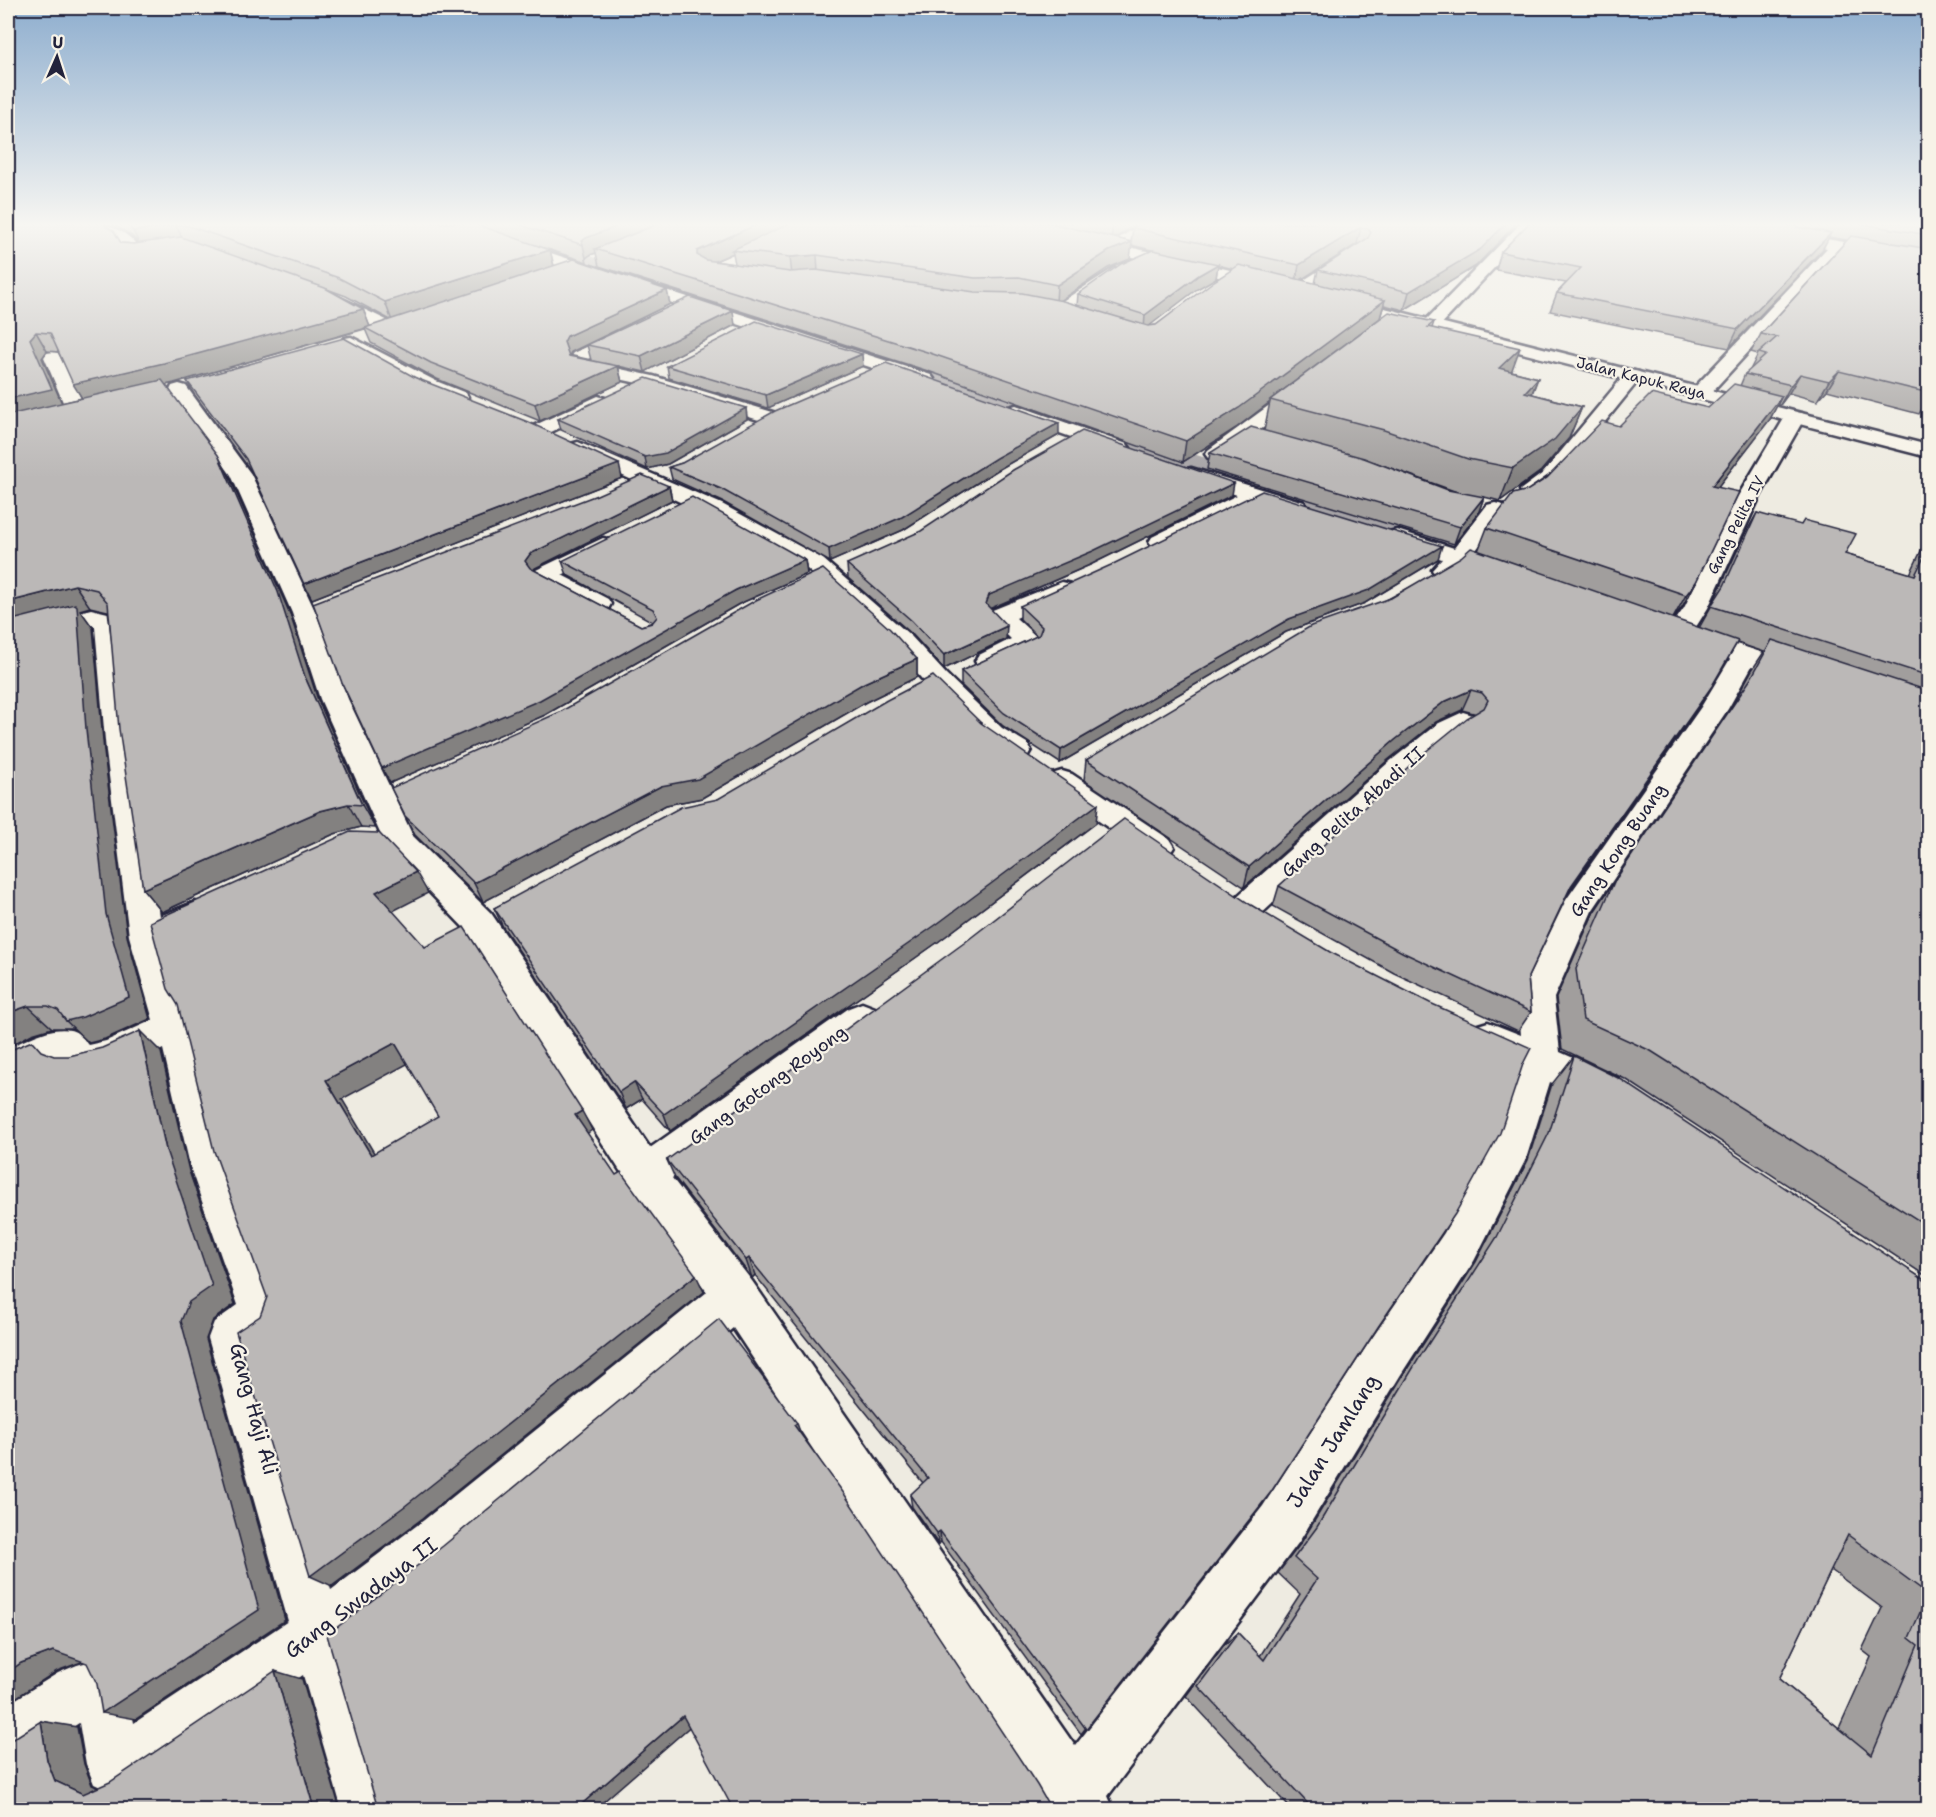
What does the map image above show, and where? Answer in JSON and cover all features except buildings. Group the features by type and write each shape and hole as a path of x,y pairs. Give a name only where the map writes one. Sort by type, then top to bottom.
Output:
{"street":[{"path":"354,308 397,327 346,343 429,385 485,407"},
{"path":"670,313 681,308"},
{"path":"706,308 944,386"},
{"path":"740,308 778,318"},
{"path":"1044,308 1081,317"},
{"name":"Jalan Kapuk Raya","path":"1346,308 1394,325 1431,325 1929,451"},
{"path":"1431,325 1448,308"},
{"path":"1701,393 1780,308"},
{"path":"650,322 579,357 580,365 647,380 769,417"},
{"path":"735,335 756,324"},
{"path":"53,357 84,412 58,418"},
{"path":"673,366 647,380 529,426 634,483 683,506 771,538 828,574 902,641 937,680 992,734 1070,773 1122,822 1175,859"},
{"path":"854,380 885,366"},
{"path":"1424,581 1444,570 1508,505 1550,477 1633,375"},
{"path":"157,395 202,383"},
{"path":"1312,512 1256,495 1189,467 1254,437 1314,389"},
{"path":"179,390 241,474 314,609 334,699 394,796 381,841 493,914 645,1174 736,1296 1080,1801"},
{"path":"1000,406 1141,456"},
{"path":"742,431 790,408"},
{"name":"Gang Pelita IV","path":"1795,417 1749,496 1696,608 1673,630 1820,681"},
{"path":"1051,450 1080,434"},
{"path":"634,483 676,470"},
{"path":"1139,553 1256,495"},
{"path":"1473,505 1508,505"},
{"path":"1381,532 1462,553 1524,579"},
{"path":"616,613 544,575 619,538"},
{"path":"799,588 853,563"},
{"path":"907,695 937,680 955,677 1027,642 999,616 1083,579"},
{"path":"8,638 91,616 101,618 108,627 120,752 146,936 168,1015 176,1026 134,1047 92,1059 82,1061 77,1059 68,1045 59,1044 8,1065"},
{"name":"Gang Kong Buang","path":"1542,1060 1536,998 1577,907 1714,709 1745,656"},
{"name":"Gang Pelita Abadi II","path":"1247,908 1399,769 1447,730 1462,721"},
{"path":"1094,843 1122,822"},
{"path":"146,936 220,902"},
{"name":"Gang Gotong Royong","path":"645,1174 886,1000"},
{"name":"Gang Haji Ali","path":"176,1026 211,1170 262,1314 230,1338 318,1634"},
{"path":"1468,1029 1600,1086 1632,1106"},
{"name":"Jalan Jamlang","path":"1080,1801 1281,1524 1384,1360 1459,1247 1506,1160 1530,1085 1542,1060"},
{"name":"Gang Swadaya II","path":"8,1736 77,1692 96,1690 101,1692 114,1764 118,1767 318,1634 442,1538 736,1296"},
{"path":"318,1634 371,1809"}],"waterway":[{"path":"727,308 927,370 1094,431 1459,551"}]}
